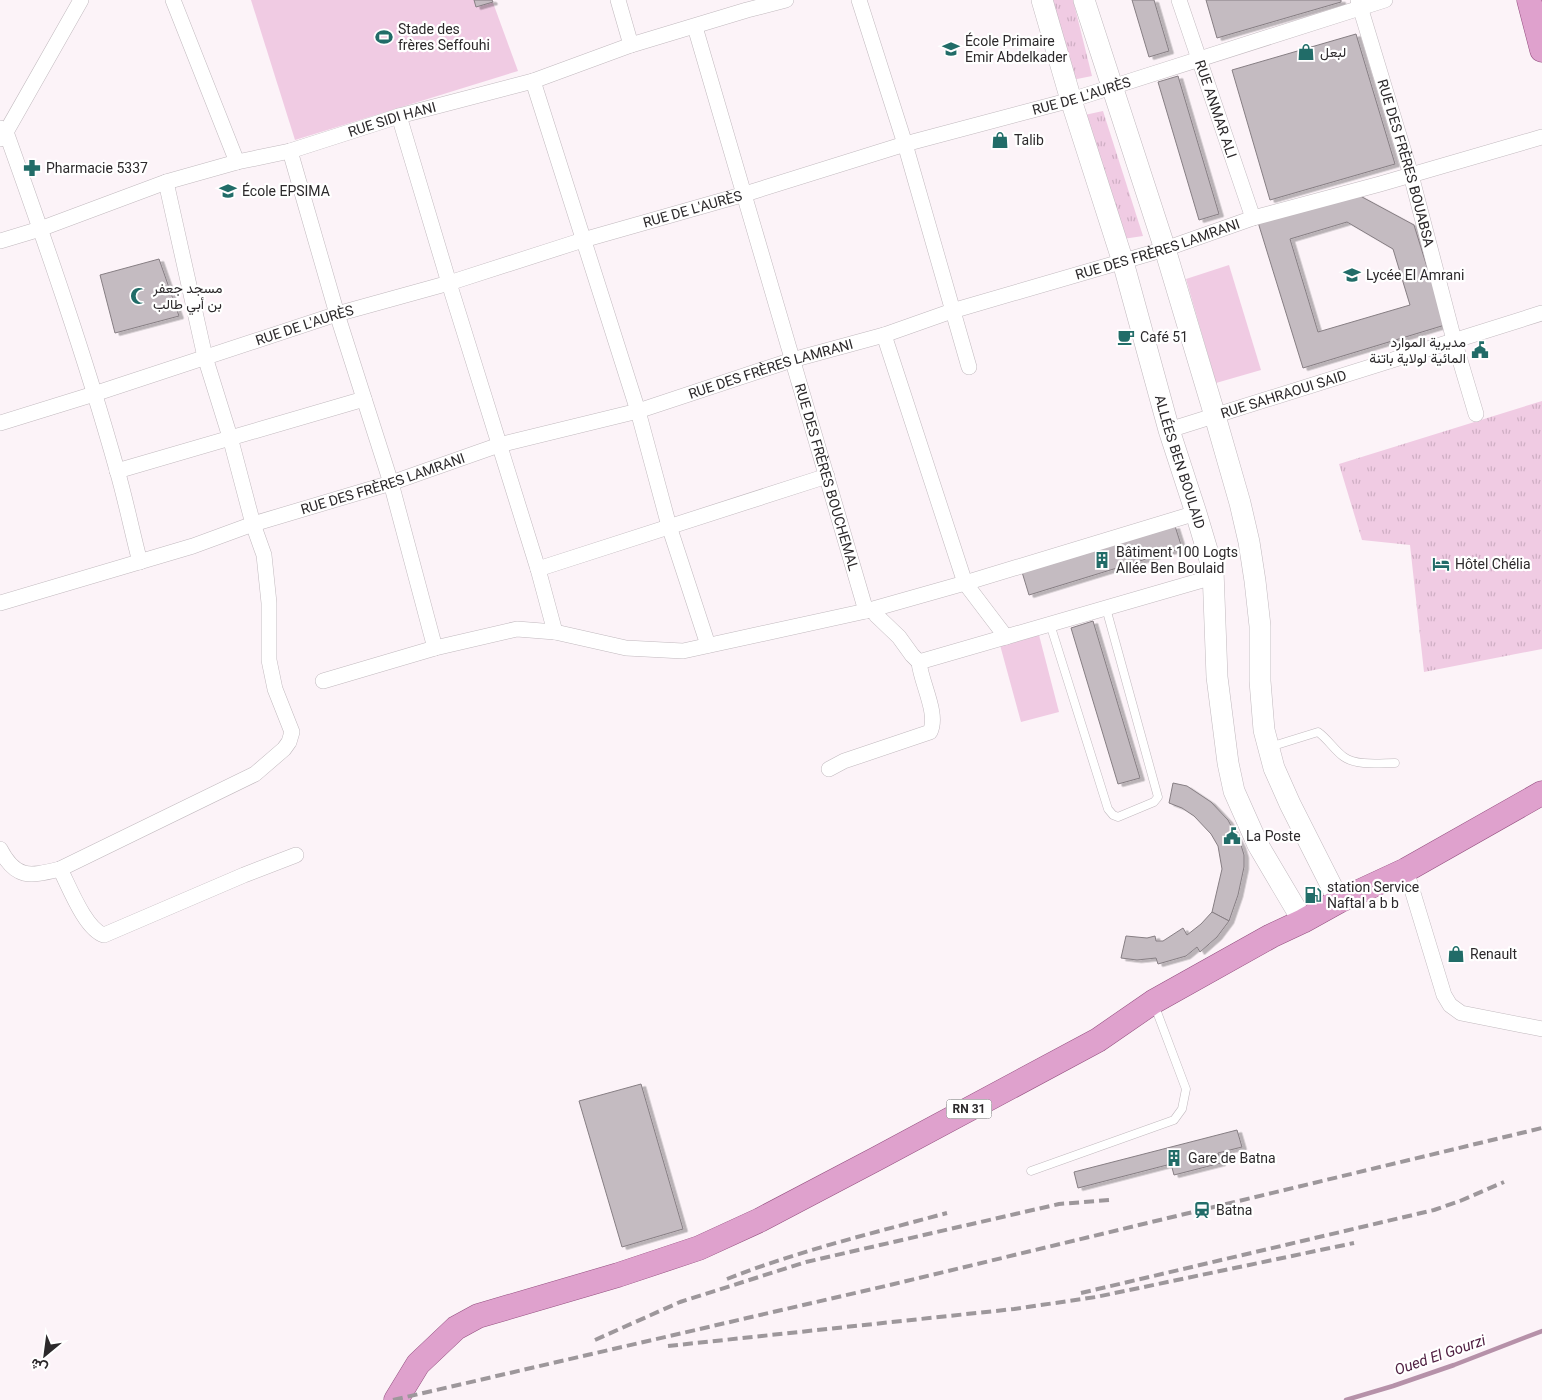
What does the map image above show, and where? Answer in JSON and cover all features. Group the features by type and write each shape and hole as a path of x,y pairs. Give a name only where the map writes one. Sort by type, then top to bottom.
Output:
{"main road":[{"name":"ALLÉES BEN BOULAID","path":"1042,0 1071,100 1123,262 1169,430 1213,570 1217,677 1228,763 1234,791 1258,845 1303,921"},
{"path":"1084,0 1165,249 1240,503 1254,571 1260,626 1260,682 1264,730 1268,747 1274,768 1290,804 1340,901"},
{"path":"1529,0 1542,50"},
{"name":"RN 31","path":"396,1400 418,1364 456,1328 478,1316 541,1299 699,1248 760,1220 1098,1040 1153,1002 1271,936 1406,870 1542,793"}],"street":[{"path":"80,0 2,133 40,229 94,394 117,471 140,562"},
{"path":"173,0 237,162"},
{"path":"618,0 632,45"},
{"name":"RUE SIDI HANI","path":"0,241 40,229 166,182 237,162 290,151 399,116 533,81 632,45 695,27 746,5 786,0"},
{"path":"860,0 905,144 969,367"},
{"name":"RUE ANMAR ALI","path":"1179,0 1253,218"},
{"name":"RUE DE L'AURÈS","path":"0,423 337,314 449,283 583,240 745,194 905,144 1071,100 1359,4 1386,0"},
{"name":"RUE DES FRÈRES BOUABSA","path":"1359,4 1411,176 1454,340 1476,414"},
{"name":"RUE DES FRÈRES BOUCHEMAL","path":"695,27 792,360 871,613"},
{"path":"533,81 638,410 669,526 708,645"},
{"path":"399,116 556,632"},
{"name":"RUE DES FRÈRES LAMRANI","path":"0,603 193,546 253,524 391,483 499,446 638,410 792,360 884,336 952,311 1123,262 1253,218 1411,176 1542,137"},
{"path":"290,151 337,314 391,483 435,648"},
{"path":"0,849 13,868 25,874 35,875 60,869 256,774 268,765 289,742 292,732 275,689 268,660 269,603 264,555 253,524 230,438 204,357 166,182"},
{"name":"RUE SAHRAOUI SAID","path":"1169,430 1542,313"},
{"path":"884,336 965,583 1006,637"},
{"path":"117,471 364,399"},
{"path":"538,569 827,476"},
{"path":"323,681 435,648 517,629 556,632 626,648 683,651 871,613 1196,514"},
{"path":"919,662 1213,577"},
{"path":"829,769 844,761 930,732 933,726 933,717 919,662 899,637 871,613"},
{"path":"60,869 89,922 94,929 104,935 244,875 296,855"},
{"path":"1406,870 1444,995 1450,1005 1461,1013 1542,1029"}],"lane":[{"path":"1050,624 1108,808 1118,817 1154,802 1158,797 1106,608"},
{"path":"1268,747 1318,732 1327,738 1344,757 1362,762 1395,763"},
{"path":"1031,1171 1174,1120 1182,1109 1186,1089 1153,1002"}],"green space":[{"name":"Stade des frères Seffouhi","path":"251,0 492,0 518,71 295,140"},
{"path":"1050,0 1073,0 1092,76 1072,80"},
{"path":"1103,111 1143,236 1123,239 1080,116"},
{"path":"1229,265 1261,370 1216,383 1186,279"},
{"path":"1542,401 1542,649 1424,672 1410,545 1362,540 1339,464"},
{"path":"1039,635 1059,712 1021,722 1000,645"}],"building":[{"path":"474,0 492,0 493,2 476,7"},
{"path":"1132,0 1154,0 1169,51 1149,57"},
{"path":"1206,0 1341,0 1341,2 1217,38"},
{"path":"1356,34 1395,164 1270,200 1232,70"},
{"path":"1178,76 1219,214 1199,220 1158,82"},
{"name":"Lycée El Amrani","path":"1351,191 1414,225 1445,325 1303,368 1257,219","holes":["1347,222 1393,249 1410,305 1318,332 1290,239"]},
{"name":"مسجد جعفر بن أبي طالب","path":"159,259 179,316 115,333 100,275"},
{"name":"Bâtiment 100 Logts Allée Ben Boulaid","path":"1175,526 1182,548 1029,595 1022,572"},
{"path":"1093,621 1140,778 1118,784 1071,628"},
{"path":"1173,783 1187,786 1211,802 1228,820 1241,845 1244,855 1244,867 1238,895 1229,921 1212,912 1222,869 1218,846 1211,834 1194,816 1182,808 1169,803"},
{"path":"1212,912 1229,921 1217,937 1200,952 1197,947 1186,956 1158,964 1156,958 1137,960 1121,958 1126,936 1147,938 1155,936 1156,941 1163,941 1183,928 1187,935"},
{"path":"641,1084 683,1229 622,1247 579,1101"},
{"name":"Gare de Batna","path":"1237,1130 1242,1147 1218,1153 1221,1163 1174,1175 1171,1164 1078,1188 1074,1172"}],"waterway":[{"name":"Oued El Gourzi","path":"1346,1400 1454,1365 1542,1331"}],"railway":[{"path":"393,1400 894,1284 1542,1128"},
{"path":"1081,1293 1434,1210 1504,1182"},
{"path":"595,1340 680,1302 806,1262 1059,1204 1110,1200"},
{"path":"727,1279 808,1251 947,1213"},
{"path":"668,1346 1014,1309 1096,1297 1354,1243"}],"place":[{"name":"Stade des frères Seffouhi","path":"384,37"},
{"name":"École Primaire Emir Abdelkader","path":"951,49"},
{"name":"لبعل","path":"1306,52"},
{"name":"Talib","path":"1000,140"},
{"name":"Pharmacie 5337","path":"32,168"},
{"name":"École EPSIMA","path":"228,191"},
{"name":"Lycée El Amrani","path":"1352,275"},
{"name":"مسجد جعفر بن أبي طالب","path":"139,296"},
{"name":"Café 51","path":"1126,337"},
{"name":"مديرية الموارد المائية لولاية باتنة","path":"1480,350"},
{"name":"Bâtiment 100 Logts Allée Ben Boulaid","path":"1102,560"},
{"name":"Hôtel Chélia","path":"1441,564"},
{"name":"La Poste","path":"1232,836"},
{"name":"station Service Naftal a b b","path":"1313,895"},
{"name":"Renault","path":"1456,954"},
{"name":"Gare de Batna","path":"1174,1158"},
{"name":"Batna","path":"1202,1210"}]}
